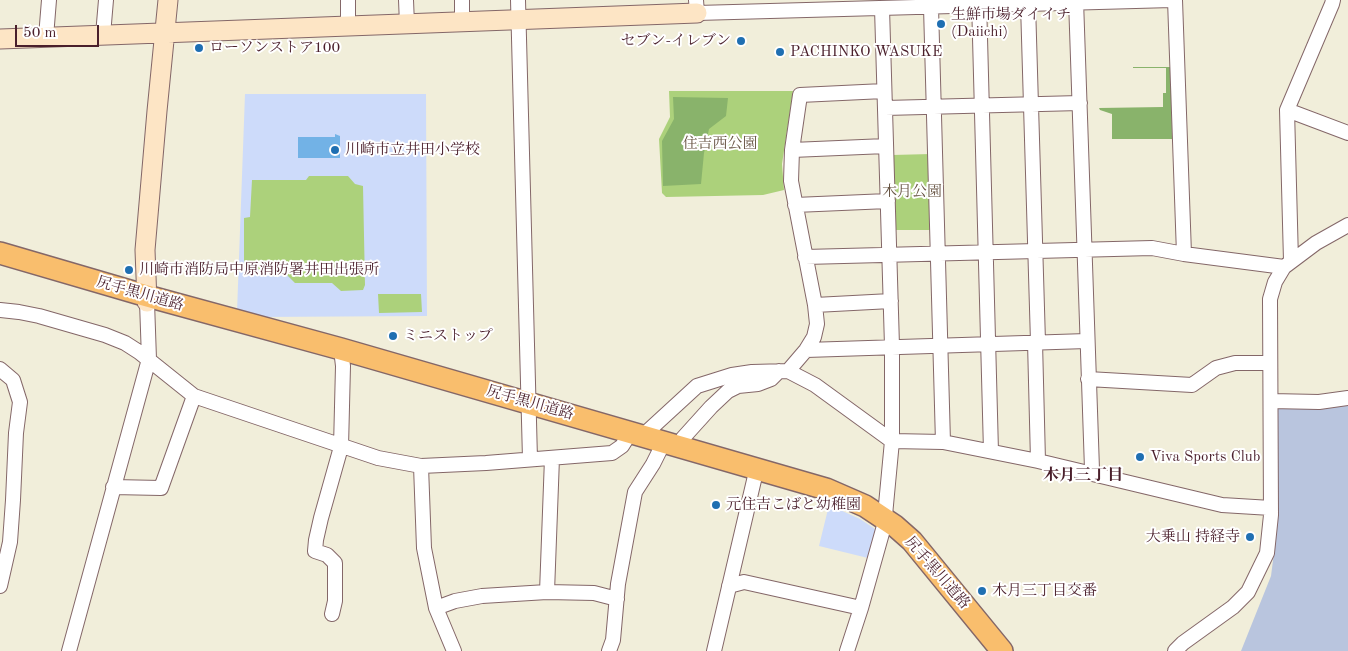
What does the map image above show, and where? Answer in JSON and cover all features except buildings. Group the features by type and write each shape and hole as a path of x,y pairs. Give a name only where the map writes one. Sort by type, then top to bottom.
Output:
{"main road":[{"name":"尻手黒川道路","path":"0,253 147,299"},
{"name":"尻手黒川道路","path":"0,260 147,299 656,443 826,489 865,506 912,541 1002,651"},
{"name":"尻手黒川道路","path":"656,443 755,476 823,495 884,522 915,555 993,651"}],"street":[{"path":"46,38 49,0"},
{"path":"103,35 106,0"},
{"path":"69,651 149,359 145,250 168,0"},
{"path":"348,0 348,26"},
{"path":"406,0 407,24"},
{"path":"462,0 462,22"},
{"path":"518,0 530,459"},
{"path":"0,39 519,20 697,7 810,9 880,5 931,7 979,3 1028,4 1076,1 1174,0 1184,254"},
{"path":"1288,264 1286,110 1332,4 1332,0"},
{"path":"1076,1 1092,469 1090,474"},
{"path":"979,3 991,451"},
{"path":"1028,4 1036,250 1038,461"},
{"path":"847,651 861,608 884,522 892,442 890,256 880,5"},
{"path":"931,7 943,442"},
{"path":"0,310 39,316 105,335 125,343 149,359 194,396 378,458 421,466 552,458 612,453 683,438 728,391 738,386 758,384 784,371 806,350 814,338 817,324 815,304 790,181 792,150 800,95 884,91"},
{"path":"885,108 1080,103"},
{"path":"1286,110 1348,133"},
{"path":"792,150 886,146"},
{"path":"795,205 888,201"},
{"path":"1175,651 1183,643 1233,607 1248,592 1267,553 1271,508 1270,299 1275,282 1288,264 1316,243 1348,225"},
{"path":"805,257 890,256 1084,248 1152,248 1184,254 1288,264"},
{"path":"815,304 891,301"},
{"path":"806,350 1087,341"},
{"path":"332,614 335,601 335,563 327,555 315,552 316,540 341,447 341,353"},
{"path":"1088,379 1192,385 1216,368 1234,363 1270,363"},
{"path":"0,369 13,380 20,402 16,433 10,542 0,585"},
{"path":"656,443 648,431 697,386 732,375 784,371 815,385 892,442 943,442 1038,461 1222,505 1271,508"},
{"path":"113,487 161,488 194,396"},
{"path":"1271,401 1319,402 1348,398"},
{"path":"609,651 613,640 618,584 635,492 656,443"},
{"path":"547,592 552,458"},
{"path":"421,466 424,548 436,608 454,651"},
{"path":"714,651 755,476"},
{"path":"729,586 744,582 861,608"},
{"path":"436,608 455,601 482,596 547,592 594,593 617,599"}],"shaded area":[{"name":"川崎市立井田小学校","path":"245,94 426,94 427,316 256,317 237,312"},
{"path":"1348,401 1348,651 1241,651 1271,576 1276,537 1274,407"},
{"path":"829,505 860,519 878,531 872,559 819,546"}],"green space":[{"path":"1133,67 1171,67 1172,139 1112,139 1112,114 1099,108 1163,107 1163,93 1166,93 1166,68"},
{"name":"住吉西公園","path":"669,91 793,91 782,164 784,190 763,195 666,197 662,193 659,139 670,117"},
{"path":"673,97 728,98 726,116 709,129 701,184 663,186 662,141 674,119"},
{"name":"木月公園","path":"931,154 933,230 893,230 892,155"},
{"path":"309,176 348,176 355,184 363,186 365,285 363,290 341,291 332,283 295,283 283,271 261,272 257,268 244,268 244,218 250,217 252,180 306,180"},
{"path":"378,294 421,294 422,312 379,313"}],"water":[{"path":"335,134 340,136 340,158 298,158 298,137 335,137"}],"place":[{"name":"生鮮市場ダイイチ (Daiichi)","path":"941,24"},
{"name":"セブン-イレブン","path":"741,41"},
{"name":"ローソンストア100","path":"199,48"},
{"name":"PACHINKO WASUKE","path":"780,52"},
{"name":"川崎市立井田小学校","path":"335,150"},
{"name":"川崎市消防局中原消防署井田出張所","path":"129,270"},
{"name":"ミニストップ","path":"393,336"},
{"name":"Viva Sports Club","path":"1140,457"},
{"name":"元住吉こばと幼稚園","path":"716,505"},
{"name":"大乗山 持経寺","path":"1250,537"},
{"name":"木月三丁目交番","path":"982,591"}],"district":[{"name":"木月三丁目","path":"1083,476"}]}
